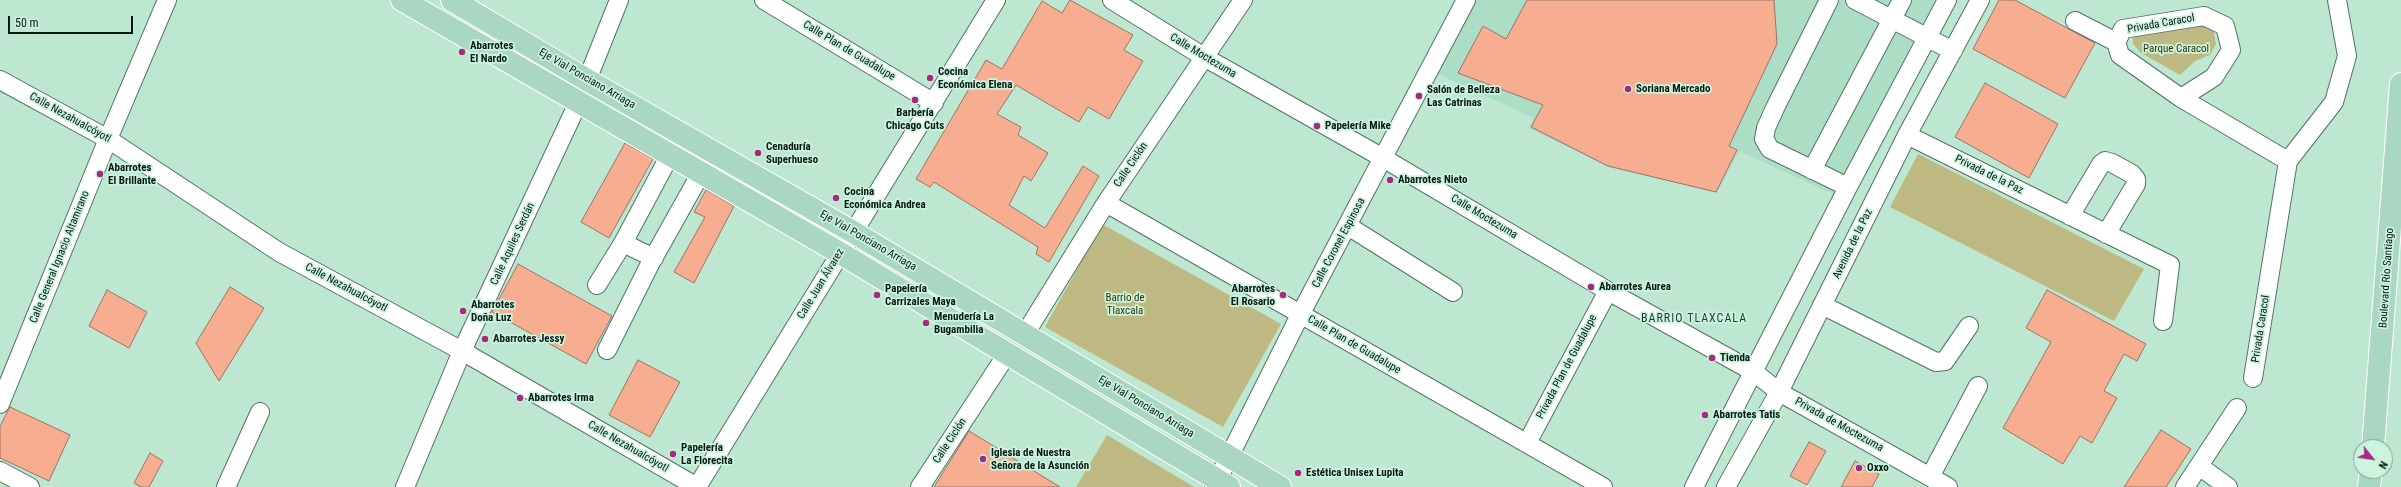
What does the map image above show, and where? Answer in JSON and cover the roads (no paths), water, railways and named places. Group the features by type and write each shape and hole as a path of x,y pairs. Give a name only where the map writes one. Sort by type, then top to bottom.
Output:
{"main road":[{"path":"402,0 840,253 1220,485"},
{"name":"Eje Vial Ponciano Arriaga","path":"452,0 587,80 854,232 1280,487"},
{"name":"Boulevard Río Santiago","path":"2374,439 2401,84"}],"street":[{"name":"Calle General Ignacio Altamirano","path":"0,404 108,139 167,0"},
{"name":"Calle Aquiles Serdán","path":"405,487 462,351 578,103 619,0"},
{"name":"Calle Plan de Guadalupe","path":"764,0 934,103"},
{"name":"Calle Juan Álvarez","path":"697,487 996,0"},
{"name":"Calle Moctezuma","path":"1112,0 1204,57 1383,158 1608,291 1754,372"},
{"name":"Calle Ciclón","path":"1025,334 1106,203 1243,0"},
{"name":"Calle Coronel Espinosa","path":"1220,485 1230,457 1300,315 1466,0"},
{"path":"1829,0 1775,108 1766,128 1764,139 1770,150 1848,187"},
{"path":"1855,0 1953,51"},
{"path":"1812,170 1902,0"},
{"path":"1694,487 1848,187 1948,0"},
{"name":"Avenida de la Paz","path":"1726,487 1779,392 1907,135 1980,0"},
{"name":"Privada Caracol","path":"2253,378 2288,162 2334,102 2347,56 2337,0"},
{"name":"Privada Caracol","path":"2181,98 2214,77 2231,50 2225,26 2204,16 2123,30 2116,42 2120,55 2181,98 2288,162"},
{"path":"2075,21 2116,42"},
{"name":"Calle Nezahualcóyotl","path":"0,80 108,139 279,252 462,351 697,487"},
{"name":"Privada de la Paz","path":"1907,135 2170,265 2163,321"},
{"path":"597,285 623,243 670,155"},
{"path":"2070,216 2101,164 2104,161 2112,163 2132,174 2136,179 2136,184 2106,234"},
{"path":"607,350 654,258 701,173"},
{"name":"Calle Plan de Guadalupe","path":"1106,203 1603,487"},
{"path":"1348,226 1454,292"},
{"path":"623,243 654,258"},
{"name":"Privada Plan de Guadalupe","path":"1526,443 1608,291"},
{"path":"1822,305 1936,362 1945,361 1969,326"},
{"name":"Calle Ciclón","path":"920,487 1007,354"},
{"name":"Privada de Moctezuma","path":"1754,372 1779,392 1948,487"},
{"path":"1930,477 1978,386"},
{"path":"2185,487 2237,408"},
{"path":"226,487 260,412"},
{"path":"1712,453 1737,466"},
{"path":"2199,466 2228,487"},
{"path":"0,471 30,487"}],"place":[{"name":"Abarrotes El Nardo","path":"462,52"},
{"name":"Cocina Económica Elena","path":"930,78"},
{"name":"Soriana Mercado","path":"1628,89"},
{"name":"Salón de Belleza Las Catrinas","path":"1419,96"},
{"name":"Barbería Chicago Cuts","path":"915,100"},
{"name":"Papelería Mike","path":"1317,126"},
{"name":"Cenaduría Superhueso","path":"758,153"},
{"name":"Abarrotes El Brillante","path":"100,174"},
{"name":"Abarrotes Nieto","path":"1390,180"},
{"name":"Cocina Económica Andrea","path":"836,198"},
{"name":"Abarrotes Aurea","path":"1591,287"},
{"name":"Papelería Carrizales Maya","path":"877,295"},
{"name":"Abarrotes El Rosario","path":"1283,295"},
{"name":"Abarrotes Doña Luz","path":"463,311"},
{"name":"Menudería La Bugambilia","path":"926,323"},
{"name":"Abarrotes Jessy","path":"485,339"},
{"name":"Tienda","path":"1712,358"},
{"name":"Abarrotes Irma","path":"520,398"},
{"name":"Abarrotes Tatis","path":"1705,415"},
{"name":"Papelería La Florecita","path":"673,454"},
{"name":"Iglesia de Nuestra Señora de la Asunción","path":"983,459"},
{"name":"Oxxo","path":"1859,468"},
{"name":"Estética Unisex Lupita","path":"1298,473"}],"district":[{"name":"BARRIO TLAXCALA","path":"1694,319"}],"park label":[{"name":"Parque Caracol","path":"2176,49"},
{"name":"Barrio de Tlaxcala","path":"1125,304"}]}
